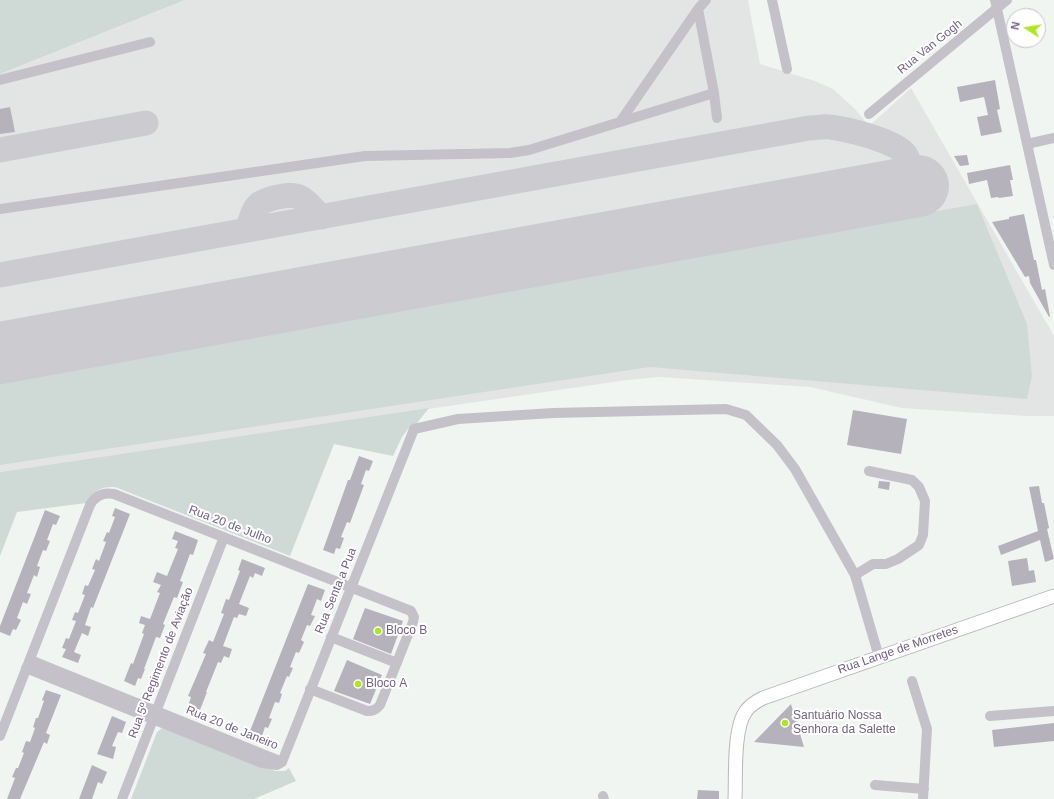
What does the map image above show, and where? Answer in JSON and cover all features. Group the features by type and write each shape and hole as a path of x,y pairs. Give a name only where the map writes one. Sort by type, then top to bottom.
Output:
{"main road":[{"name":"Rua Lange de Morretes","path":"735,799 738,728 746,711 763,698 1054,596"}],"street":[{"path":"620,122 698,9 706,0"},
{"path":"772,0 787,68"},
{"name":"Rua Van Gogh","path":"869,114 996,5 1007,0"},
{"path":"996,5 1054,265"},
{"path":"698,9 714,92 717,118"},
{"path":"0,80 150,42"},
{"path":"0,209 365,156 510,153 529,150 714,92"},
{"path":"1027,144 1054,138"},
{"name":"Rua Senta a Pua","path":"282,762 414,429 458,419 553,413 726,409 746,415 777,445 795,469 855,575"},
{"path":"869,471 912,480 919,487 925,501 923,535 919,545 898,559 886,564 873,564 855,575 879,657"},
{"name":"Rua 20 de Julho","path":"28,664 90,505 99,495 108,493 114,494 351,586 411,611 414,614 413,622 397,663"},
{"name":"Rua 5º Regimento de Aviação","path":"122,799 224,537"},
{"path":"310,689 367,711 372,711 377,709 380,705 397,663 331,637"},
{"path":"0,736 28,664"},
{"name":"Rua 20 de Janeiro","path":"28,664 154,715 282,762"},
{"path":"875,785 923,794 927,729 912,681"},
{"path":"990,716 1054,711"}],"shaded area":[{"path":"0,0 185,0 0,74"},
{"path":"185,0 748,0 760,64 815,81 833,89 855,109 869,126 911,88 1054,336 1054,416 1026,416 902,408 810,387 660,377 627,380 0,472 0,74"},
{"path":"977,204 1027,324 1032,376 1027,399 650,367 0,465 0,376"},
{"path":"429,408 417,423 408,429 402,437 393,456 334,444 290,556 115,487 106,487 95,492 86,503 17,512 0,556 0,472"},
{"path":"162,728 276,771 285,771 289,768 296,781 254,799 131,799 157,732"}],"building":[{"path":"995,80 1000,109 997,110 1002,132 981,136 977,117 988,115 984,97 960,102 957,87"},
{"path":"10,107 15,132 0,134 0,109"},
{"path":"967,155 969,165 960,166 954,156"},
{"path":"1010,165 1013,180 1010,180 1013,196 991,198 987,180 969,184 967,173"},
{"path":"1024,214 1042,290 1045,289 1049,317 1030,283 1029,276 1025,277 992,222 1009,219 1009,217"},
{"path":"853,410 907,419 901,454 847,445"},
{"path":"359,456 373,461 369,471 366,470 361,484 364,485 350,523 347,522 341,537 344,538 340,549 336,548 334,554 323,550 348,480 350,480"},
{"path":"879,481 890,482 889,490 878,488"},
{"path":"1039,486 1042,503 1044,503 1049,528 1047,529 1054,559 1045,562 1040,540 1001,555 998,546 1038,531 1029,487"},
{"path":"115,508 130,514 93,608 91,607 85,625 91,627 88,636 82,633 74,652 81,655 78,663 62,657 66,649 62,648 66,638 69,639 76,621 72,620 75,612 78,613 85,595 82,594 85,585 88,586 95,570 92,569 96,559 99,561 106,542 103,541 107,532 109,533 115,517 112,516"},
{"path":"45,510 60,516 56,525 53,524 47,540 50,541 46,551 43,550 37,566 40,567 37,577 34,575 27,593 31,594 27,604 23,602 17,618 21,620 16,630 13,629 10,636 0,632 0,626"},
{"path":"175,531 198,540 193,555 190,554 180,581 183,582 177,598 174,597 163,624 165,625 160,638 156,637 141,679 138,678 135,686 124,681 131,663 133,664 144,634 142,633 145,625 139,623 141,616 150,619 160,593 157,592 161,585 153,582 157,572 167,576 178,549 175,548 178,541 172,539"},
{"path":"1027,558 1029,571 1034,570 1036,582 1012,586 1008,561"},
{"path":"242,559 265,568 262,576 255,573 253,578 250,576 239,604 249,608 246,616 239,614 237,618 234,617 223,646 232,649 229,658 224,656 221,663 218,662 200,710 188,706 191,697 188,696 206,654 203,653 209,640 213,642 224,614 221,613 226,599 229,600 240,571 238,570"},
{"path":"308,584 325,590 321,601 317,599 311,615 315,616 310,626 307,625 301,640 304,642 299,653 296,652 290,667 293,668 289,677 287,676 280,693 282,694 279,703 275,702 269,718 272,719 268,728 265,727 262,736 250,731"},
{"name":"Bloco B","path":"365,608 403,621 391,654 353,639"},
{"name":"Bloco A","path":"347,660 382,675 370,704 334,691"},
{"path":"46,690 61,695 46,733 50,735 47,744 44,742 20,799 7,799 15,778 12,777 16,768 18,768 24,753 22,752 26,741 30,742 35,728 33,727 44,701 42,700"},
{"name":"Santuário Nossa Senhora da Salette","path":"791,704 804,747 754,742"},
{"path":"112,716 126,722 122,733 118,732 112,746 116,747 113,759 97,754"},
{"path":"1054,723 1054,741 994,747 992,730"},
{"path":"92,765 107,772 102,784 98,782 92,799 79,799"},
{"path":"698,790 719,791 719,799 697,799"}],"taxiway":[{"path":"0,150 146,123"},
{"path":"0,275 809,128 838,128 882,140 900,149 905,154 911,166 918,186"},
{"path":"259,228 250,222 256,208 260,203 266,200 281,196 299,197 322,217"}],"runway":[{"path":"0,353 918,186"}],"place":[{"name":"Bloco B","path":"378,631"},
{"name":"Bloco A","path":"358,684"},
{"name":"Santuário Nossa Senhora da Salette","path":"785,723"}]}
